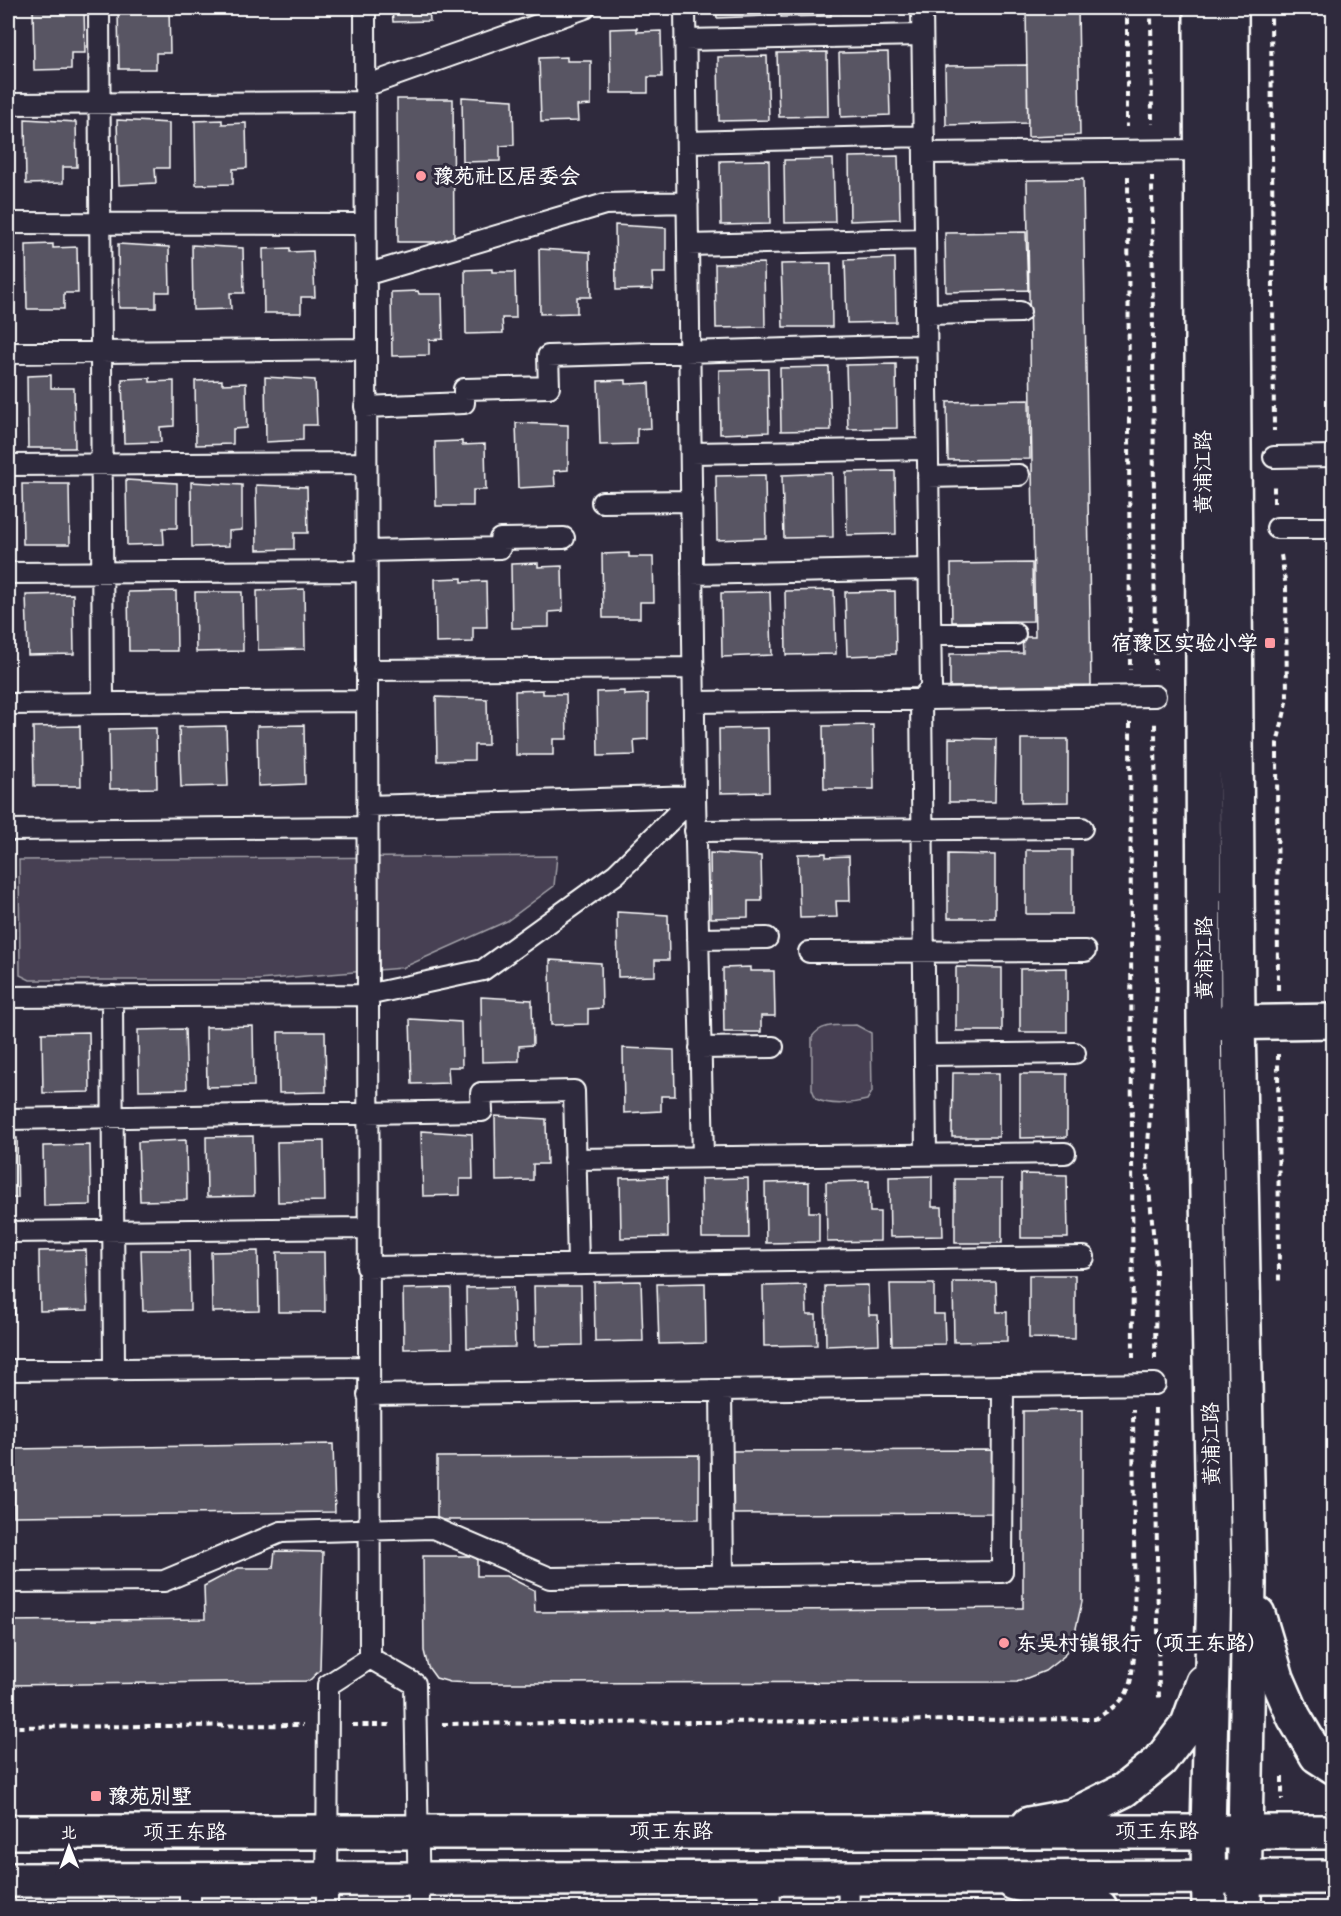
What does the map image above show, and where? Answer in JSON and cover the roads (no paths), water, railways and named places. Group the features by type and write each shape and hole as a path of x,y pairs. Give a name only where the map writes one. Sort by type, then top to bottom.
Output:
{"street":[{"name":"黄浦江路","path":"1202,8 1204,1023 1214,1584 1208,1831 1209,1893"},
{"name":"黄浦江路","path":"1231,8 1238,1021 1249,1583 1244,1893"},
{"path":"1204,1023 1334,1022"},
{"path":"1249,1583 1281,1689 1317,1756 1334,1767"},
{"path":"995,1831 1072,1816 1124,1790 1160,1761 1188,1724 1203,1682 1214,1584"},
{"name":"项王东路","path":"8,1832 1334,1832"},
{"path":"8,1880 190,1894 769,1894 848,1893 992,1878 1209,1893 1244,1893 1334,1877"},
{"path":"992,1878 1084,1901 1101,1908"}],"lane":[{"path":"99,8 103,703"},
{"path":"365,8 367,1267 370,1658"},
{"path":"8,104 365,94 585,8"},
{"path":"685,8 694,796 703,1157"},
{"path":"922,8 931,688 921,699 926,1154"},
{"path":"686,40 922,35"},
{"path":"687,142 1202,150"},
{"path":"365,275 605,204 688,202"},
{"path":"8,223 365,224"},
{"path":"688,245 925,239"},
{"path":"926,314 1020,312"},
{"path":"365,407 464,404 464,389 549,387 548,356 926,345"},
{"path":"8,353 365,349"},
{"path":"691,453 927,449"},
{"path":"1274,456 1334,456"},
{"path":"8,465 366,463"},
{"path":"928,477 1019,475"},
{"path":"602,502 692,501"},
{"path":"1277,528 1334,528"},
{"path":"366,551 500,548 500,539 564,538"},
{"path":"693,574 929,569"},
{"path":"8,573 366,571"},
{"path":"930,634 1015,634"},
{"path":"366,670 694,668"},
{"path":"694,702 1155,696"},
{"path":"8,704 366,701"},
{"path":"366,806 694,796"},
{"path":"8,997 367,995 483,970 616,874 694,796"},
{"path":"8,830 366,827"},
{"path":"695,831 1082,828"},
{"path":"698,939 767,938"},
{"path":"809,952 1085,951"},
{"path":"112,996 114,1370"},
{"path":"700,1048 773,1047"},
{"path":"925,1055 1075,1053"},
{"path":"8,1119 482,1111 481,1093 574,1091 578,1264"},
{"path":"575,1159 1065,1153"},
{"path":"8,1232 367,1228"},
{"path":"367,1267 1084,1257"},
{"path":"8,1370 368,1367"},
{"path":"368,1395 1155,1384"},
{"path":"8,1582 164,1581 281,1532 433,1528 550,1578 1002,1572 1003,1386"},
{"path":"721,1390 723,1576"},
{"path":"370,1658 415,1684 419,1894"},
{"path":"327,1894 328,1685 370,1658"}],"place":[{"name":"豫苑社区居委会","path":"421,176"},
{"name":"宿豫区实验小学","path":"1270,643"},
{"name":"东吴村镇银行（项王东路）","path":"1004,1643"},
{"name":"豫苑别墅","path":"96,1796"}]}
